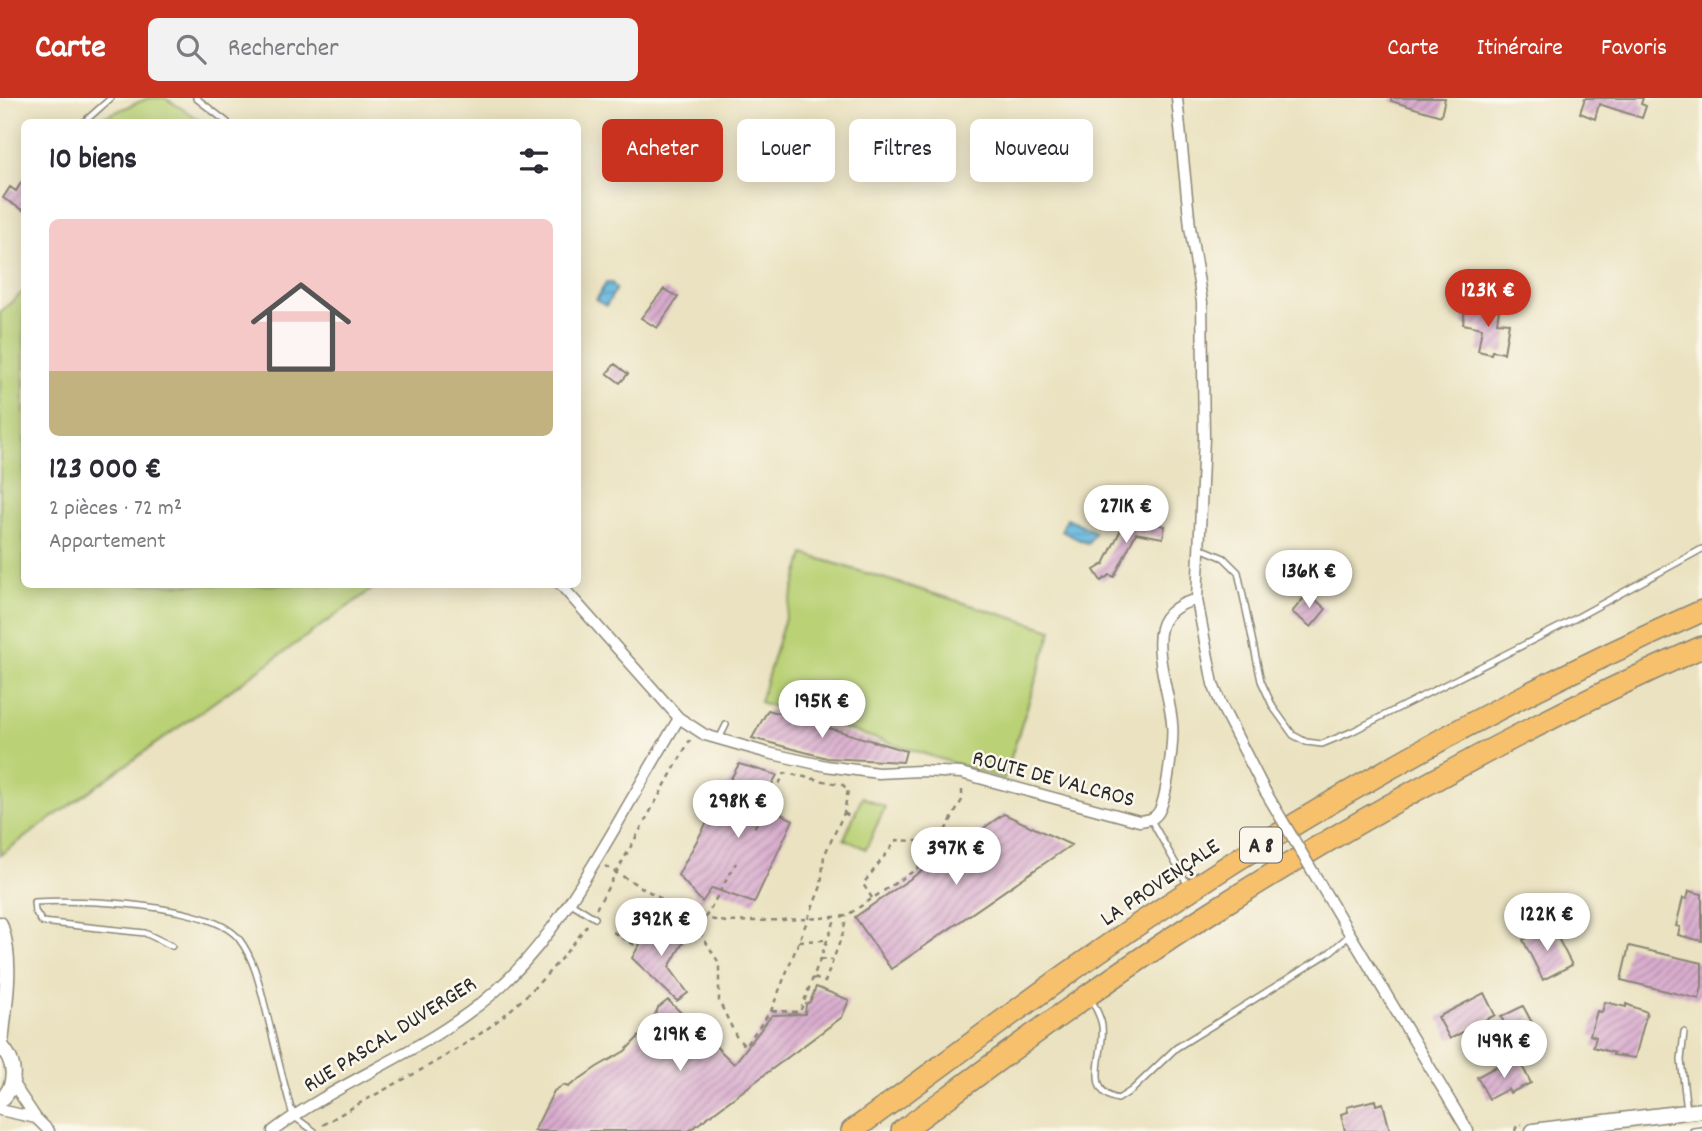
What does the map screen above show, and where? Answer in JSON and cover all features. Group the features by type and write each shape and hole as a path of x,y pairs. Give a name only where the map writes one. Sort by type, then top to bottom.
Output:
{"highway":[{"name":"LA PROVENÇALE","path":"852,1131 1191,889 1381,774 1551,684 1702,611"},
{"name":"A 8","path":"902,1131 1089,995 1212,912 1359,822 1512,738 1640,674 1702,647"},
{"path":"911,1131 1036,1033"}],"street":[{"path":"1177,98 1190,227 1202,302 1204,437 1196,600 1213,684 1227,718 1265,791 1468,1131"},
{"name":"ROUTE DE VALCROS","path":"565,588 679,718 696,731 768,753 826,766 878,773 961,773 1064,799 1128,820 1151,820 1159,812 1164,797 1173,734 1160,632 1169,614 1185,602 1196,600"},
{"name":"RUE PASCAL DUVERGER","path":"273,1131 293,1116 467,1014 525,962 571,903 679,718"},
{"path":"0,924 7,951 8,973 2,1001 0,1045 12,1062 12,1082 0,1101"},
{"path":"12,1082 36,1118 49,1131"},
{"path":"0,1110 36,1118"},
{"path":"1533,1131 1702,1110"}],"lane":[{"path":"87,119 111,98"},
{"path":"195,98 223,119"},
{"path":"1198,547 1224,558 1238,572 1255,659 1273,707 1293,735 1306,742 1322,744 1553,630 1702,549"},
{"path":"719,739 726,725"},
{"path":"1151,820 1191,889"},
{"path":"172,946 145,933 42,922 35,911 34,902 59,900 159,908 198,916 223,926 238,937 252,960 293,1116 314,1131"},
{"path":"571,903 595,919"},
{"path":"1089,995 1102,1026 1098,1086 1108,1096 1118,1099 1132,1090 1177,1048 1329,953 1351,934"},
{"path":"1684,1032 1681,1060 1687,1111"},
{"path":"1693,1131 1702,1130"}],"path":[{"path":"689,915 719,963 719,1002 737,1038 745,1046 771,1011 821,886 824,856 844,813 848,790 843,785 785,772 753,830"},
{"path":"596,860 689,915 726,922 846,916 954,844 946,829 962,800 961,773"},
{"path":"769,789 775,791"},
{"path":"844,813 853,818"},
{"path":"872,898 863,884 897,840 934,842 950,836"},
{"path":"705,918 736,863"},
{"path":"813,978 825,982 844,930 846,916"},
{"path":"771,1011 800,1012 836,917"},
{"path":"613,932 638,947"},
{"path":"799,940 827,940"},
{"path":"821,959 833,960"}],"green space":[{"path":"148,98 165,98 198,119 103,119"},
{"path":"21,294 21,588 374,588 0,855 0,312"},
{"path":"804,554 1052,630 1004,779 760,702"},
{"path":"862,797 885,807 866,849 844,839"}],"water":[{"path":"606,283 612,283 616,289 606,306 596,300"},
{"path":"1067,518 1095,532 1088,544 1061,531"}],"building":[{"path":"1391,98 1445,98 1441,116 1391,101"},
{"path":"1585,98 1643,98 1641,104 1646,106 1642,118 1599,104 1595,119 1580,113"},
{"path":"21,183 21,209 3,198 10,187 16,191"},
{"path":"664,289 678,297 657,328 641,318"},
{"path":"1465,308 1499,310 1497,322 1509,323 1504,353 1478,351 1482,328 1463,324"},
{"path":"615,364 628,374 620,383 607,373"},
{"path":"1134,520 1165,526 1163,538 1136,533 1114,577 1110,575 1101,581 1094,570 1104,564 1125,521 1132,524"},
{"path":"1308,593 1326,609 1311,627 1292,612"},
{"path":"768,710 906,751 903,762 827,758 752,738"},
{"path":"739,764 777,775 761,803 793,820 754,903 712,888 702,902 678,875"},
{"path":"1004,814 1071,845 891,969 855,917"},
{"path":"1689,891 1702,894 1702,941 1678,935 1680,927 1676,926 1683,898 1687,899"},
{"path":"653,921 685,939 669,967 688,993 677,1001 632,958"},
{"path":"1549,926 1572,965 1543,980 1523,940"},
{"path":"1629,946 1702,963 1699,999 1621,980"},
{"path":"816,987 849,1000 842,1017 689,1131 534,1131 554,1091 564,1085 568,1087 625,1051 651,1024 658,1008 668,1000 734,1064 772,1015 805,1014 806,1004 810,1002"},
{"path":"1484,993 1495,1015 1450,1039 1438,1017"},
{"path":"1605,1002 1626,1007 1626,1004 1647,1012 1635,1058 1613,1055 1614,1053 1593,1047 1596,1037 1590,1035 1597,1011 1602,1012"},
{"path":"1523,1006 1544,1045 1522,1056 1501,1017"},
{"path":"1519,1060 1531,1083 1510,1093 1508,1089 1489,1099 1477,1077 1497,1066 1499,1070"},
{"path":"1375,1100 1376,1105 1383,1103 1390,1131 1345,1131 1341,1114 1348,1112 1347,1107"}]}
